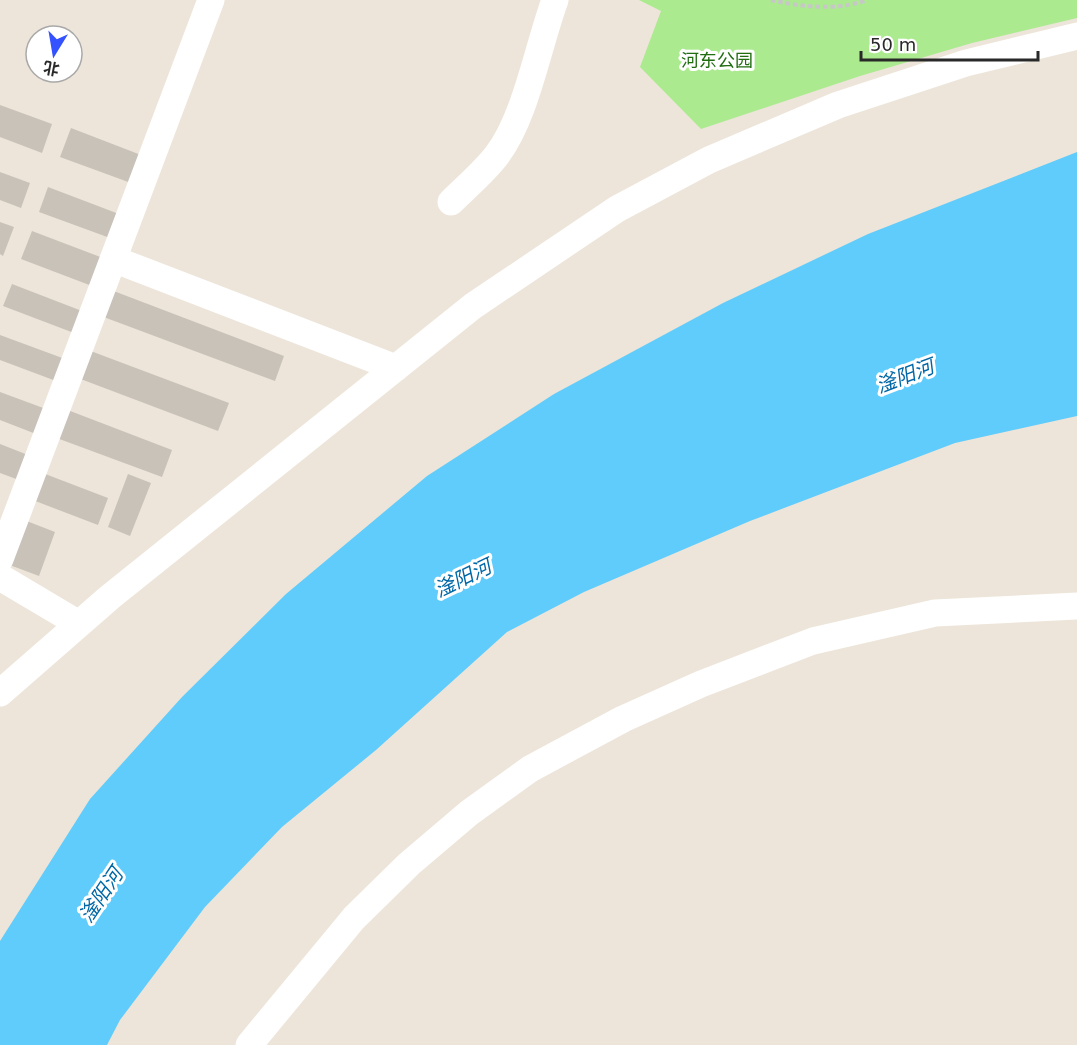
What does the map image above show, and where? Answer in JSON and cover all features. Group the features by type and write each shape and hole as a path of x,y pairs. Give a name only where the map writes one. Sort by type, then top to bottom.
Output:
{"street":[{"path":"0,559 211,0"},
{"path":"452,202 497,155 511,131 530,81 555,0"},
{"path":"0,693 110,597 473,306 617,209 709,160 838,105 966,63 1077,36"},
{"path":"113,259 396,368"},
{"path":"0,577 79,624"},
{"path":"249,1045 354,918 409,864 469,813 530,769 592,736 701,684 813,641 935,613 1077,606"}],"path":[{"path":"771,0 794,5 823,7 857,4 867,0"}],"green space":[{"name":"河东公园","path":"639,0 1077,0 1077,18 972,43 860,76 701,129 640,67 661,11"}],"water":[{"name":"滏阳河","path":"1077,152 1077,416 955,443 750,521 584,592 507,632 376,750 282,827 205,907 120,1020 107,1045 0,1045 0,941 90,799 182,697 286,594 427,476 554,394 723,303 868,234"}],"building":[{"path":"0,105 52,124 42,153 0,137"},
{"path":"71,128 141,155 131,183 60,157"},
{"path":"0,172 30,183 21,208 0,200"},
{"path":"48,187 119,214 110,238 39,212"},
{"path":"0,222 14,227 3,256 0,254"},
{"path":"32,231 103,258 92,286 21,259"},
{"path":"12,284 82,311 74,333 3,306"},
{"path":"111,290 284,356 275,381 101,316"},
{"path":"0,335 65,359 56,381 0,360"},
{"path":"88,350 229,403 218,431 78,378"},
{"path":"0,392 46,409 36,434 0,420"},
{"path":"65,409 172,450 162,477 54,437"},
{"path":"0,444 28,455 19,480 0,473"},
{"path":"40,472 108,498 98,525 30,499"},
{"path":"128,474 151,483 130,536 108,527"},
{"path":"24,520 55,532 39,576 7,564"}]}
